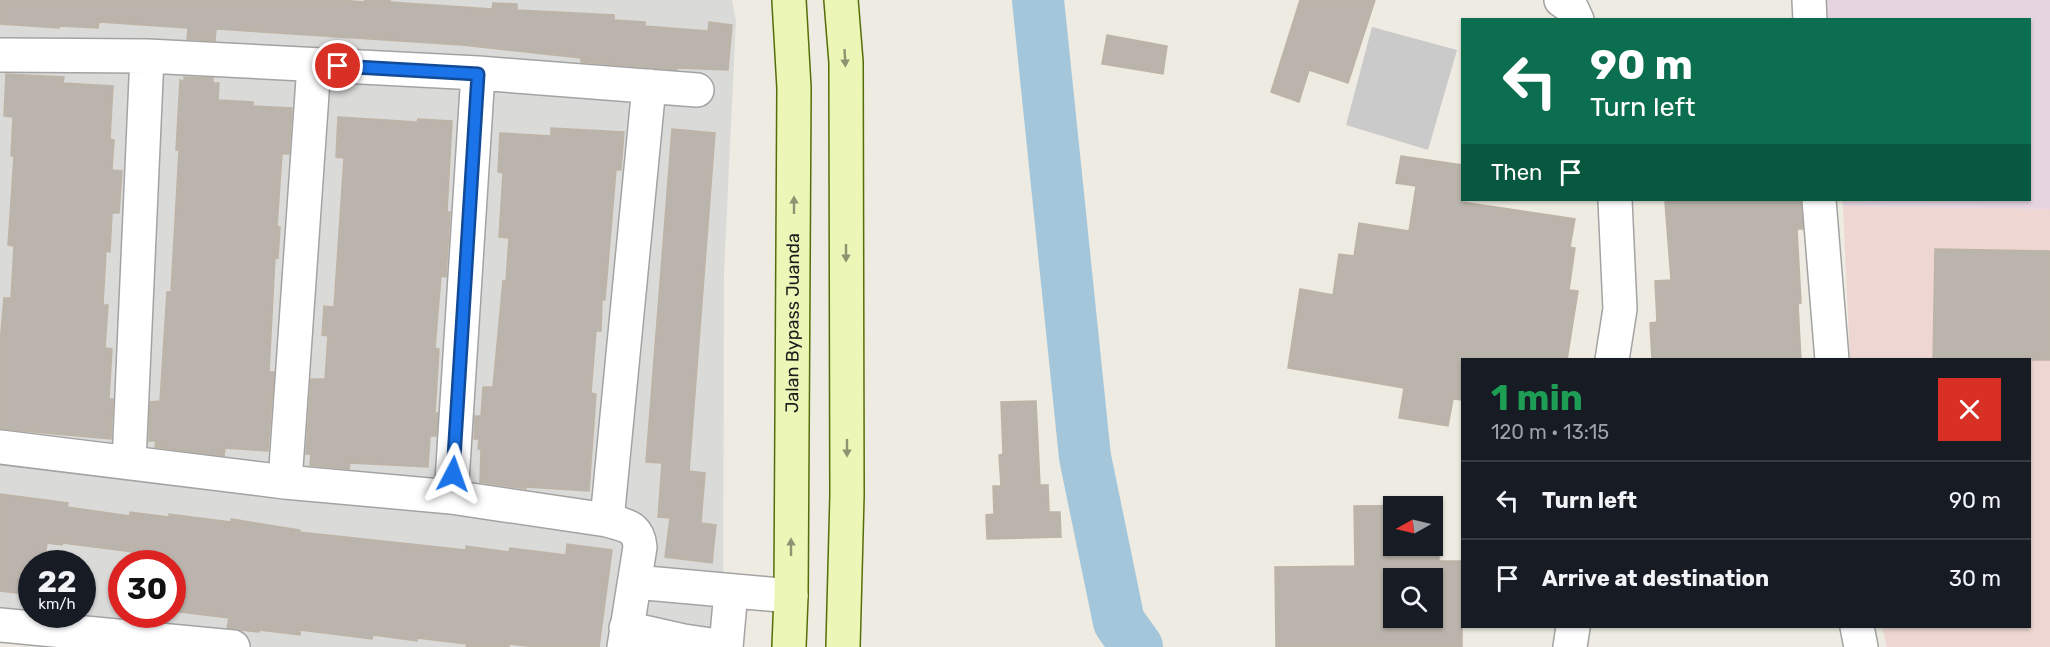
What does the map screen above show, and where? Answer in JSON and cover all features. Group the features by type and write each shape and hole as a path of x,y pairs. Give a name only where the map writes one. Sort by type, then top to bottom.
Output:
{"main road":[{"name":"Jalan Bypass Juanda","path":"789,0 794,88 789,647"},
{"path":"841,0 846,62 847,495 843,647"}],"street":[{"path":"1809,0 1810,18"},
{"path":"0,55 147,56 478,74 697,90"},
{"path":"129,462 147,56"},
{"path":"285,482 314,65"},
{"path":"451,497 478,74"},
{"path":"607,520 649,86"},
{"path":"1612,358 1620,309 1615,201"},
{"path":"1819,201 1832,358"},
{"path":"0,447 285,482 451,497 607,520 630,527 636,532 640,547 625,637 684,641 725,647 731,591"},
{"path":"634,582 791,596"},
{"path":"0,625 233,647"},
{"path":"1570,647 1573,628"},
{"path":"1857,628 1861,647"}],"shaded area":[{"path":"0,0 732,0 736,21 724,272 723,647 57,647 0,639"},
{"path":"1821,0 2050,0 2050,209 1843,206 1842,201 2031,201 2031,18 1822,18"},
{"path":"1372,27 1457,50 1428,150 1346,125"},
{"path":"1843,206 2050,209 2050,647 1887,647 1882,628 2031,628 2031,358 1850,358"}],"building":[{"path":"0,0 338,0 365,2 365,0 390,0 390,2 492,9 493,3 517,4 517,10 614,15 614,20 645,22 645,26 708,31 709,22 732,25 728,70 677,68 677,70 581,62 581,58 462,45 216,29 215,41 187,39 188,28 99,22 98,28 0,24"},
{"path":"1300,0 1375,0 1348,83 1309,70 1299,102 1271,92"},
{"path":"1107,35 1167,46 1163,74 1102,64"},
{"path":"6,74 64,77 63,83 113,86 110,139 114,140 112,170 122,171 119,213 112,213 110,252 106,251 103,305 108,305 105,348 112,349 109,399 113,399 111,439 0,429 0,344 4,298 11,298 14,246 8,245 14,156 11,156 13,117 4,116"},
{"path":"184,77 213,78 213,83 219,83 218,100 253,102 253,106 292,108 289,154 282,154 277,227 280,227 278,258 275,257 269,372 274,372 268,451 225,448 224,456 155,447 156,441 149,441 150,402 160,401 167,292 171,292 179,150 176,150 180,80 184,81"},
{"path":"338,117 417,122 418,119 452,121 446,277 441,276 435,348 439,349 435,413 438,413 436,436 430,436 428,467 350,463 349,469 310,465 311,454 306,454 311,379 325,379 328,336 322,335 324,306 334,307 344,158 336,157"},
{"path":"551,128 624,132 621,170 616,170 605,300 602,300 601,331 596,331 591,393 596,394 589,491 526,487 526,489 480,482 481,449 478,449 479,439 474,439 475,416 481,416 483,387 493,387 503,281 506,281 509,238 499,237 503,173 498,172 500,133 551,136"},
{"path":"672,129 715,133 689,471 705,473 701,523 716,525 712,563 665,557 670,518 658,517 662,463 646,462"},
{"path":"1401,156 1461,165 1462,202 1575,219 1570,247 1575,248 1569,290 1578,291 1567,358 1461,358 1461,400 1453,399 1448,426 1399,418 1404,388 1288,368 1300,289 1333,295 1339,254 1354,256 1359,223 1409,231 1416,186 1396,183"},
{"path":"1801,201 1803,229 1797,229 1801,358 1652,358 1650,323 1657,322 1655,281 1671,280 1665,202"},
{"path":"1935,249 2050,251 2050,360 1933,358"},
{"path":"1036,401 1040,485 1048,485 1049,512 1060,512 1061,537 987,539 986,515 994,514 993,486 1001,486 999,455 1003,454 1001,402"},
{"path":"0,494 68,503 67,507 130,516 130,512 169,517 169,514 231,522 231,519 300,530 299,532 466,550 466,546 509,552 510,548 566,555 567,544 612,550 599,647 536,647 509,644 509,647 466,647 467,644 417,638 417,641 373,635 372,639 300,630 300,635 227,628 229,618 186,613 186,550 118,550 47,543 46,550 18,550 18,593 0,591"},
{"path":"1354,506 1383,506 1383,556 1439,556 1439,561 1461,561 1462,647 1276,647 1275,567 1355,566"}],"waterway":[{"path":"1038,0 1085,457 1119,622 1137,647"}],"route":[{"path":"338,66 478,74 453,474"}]}
